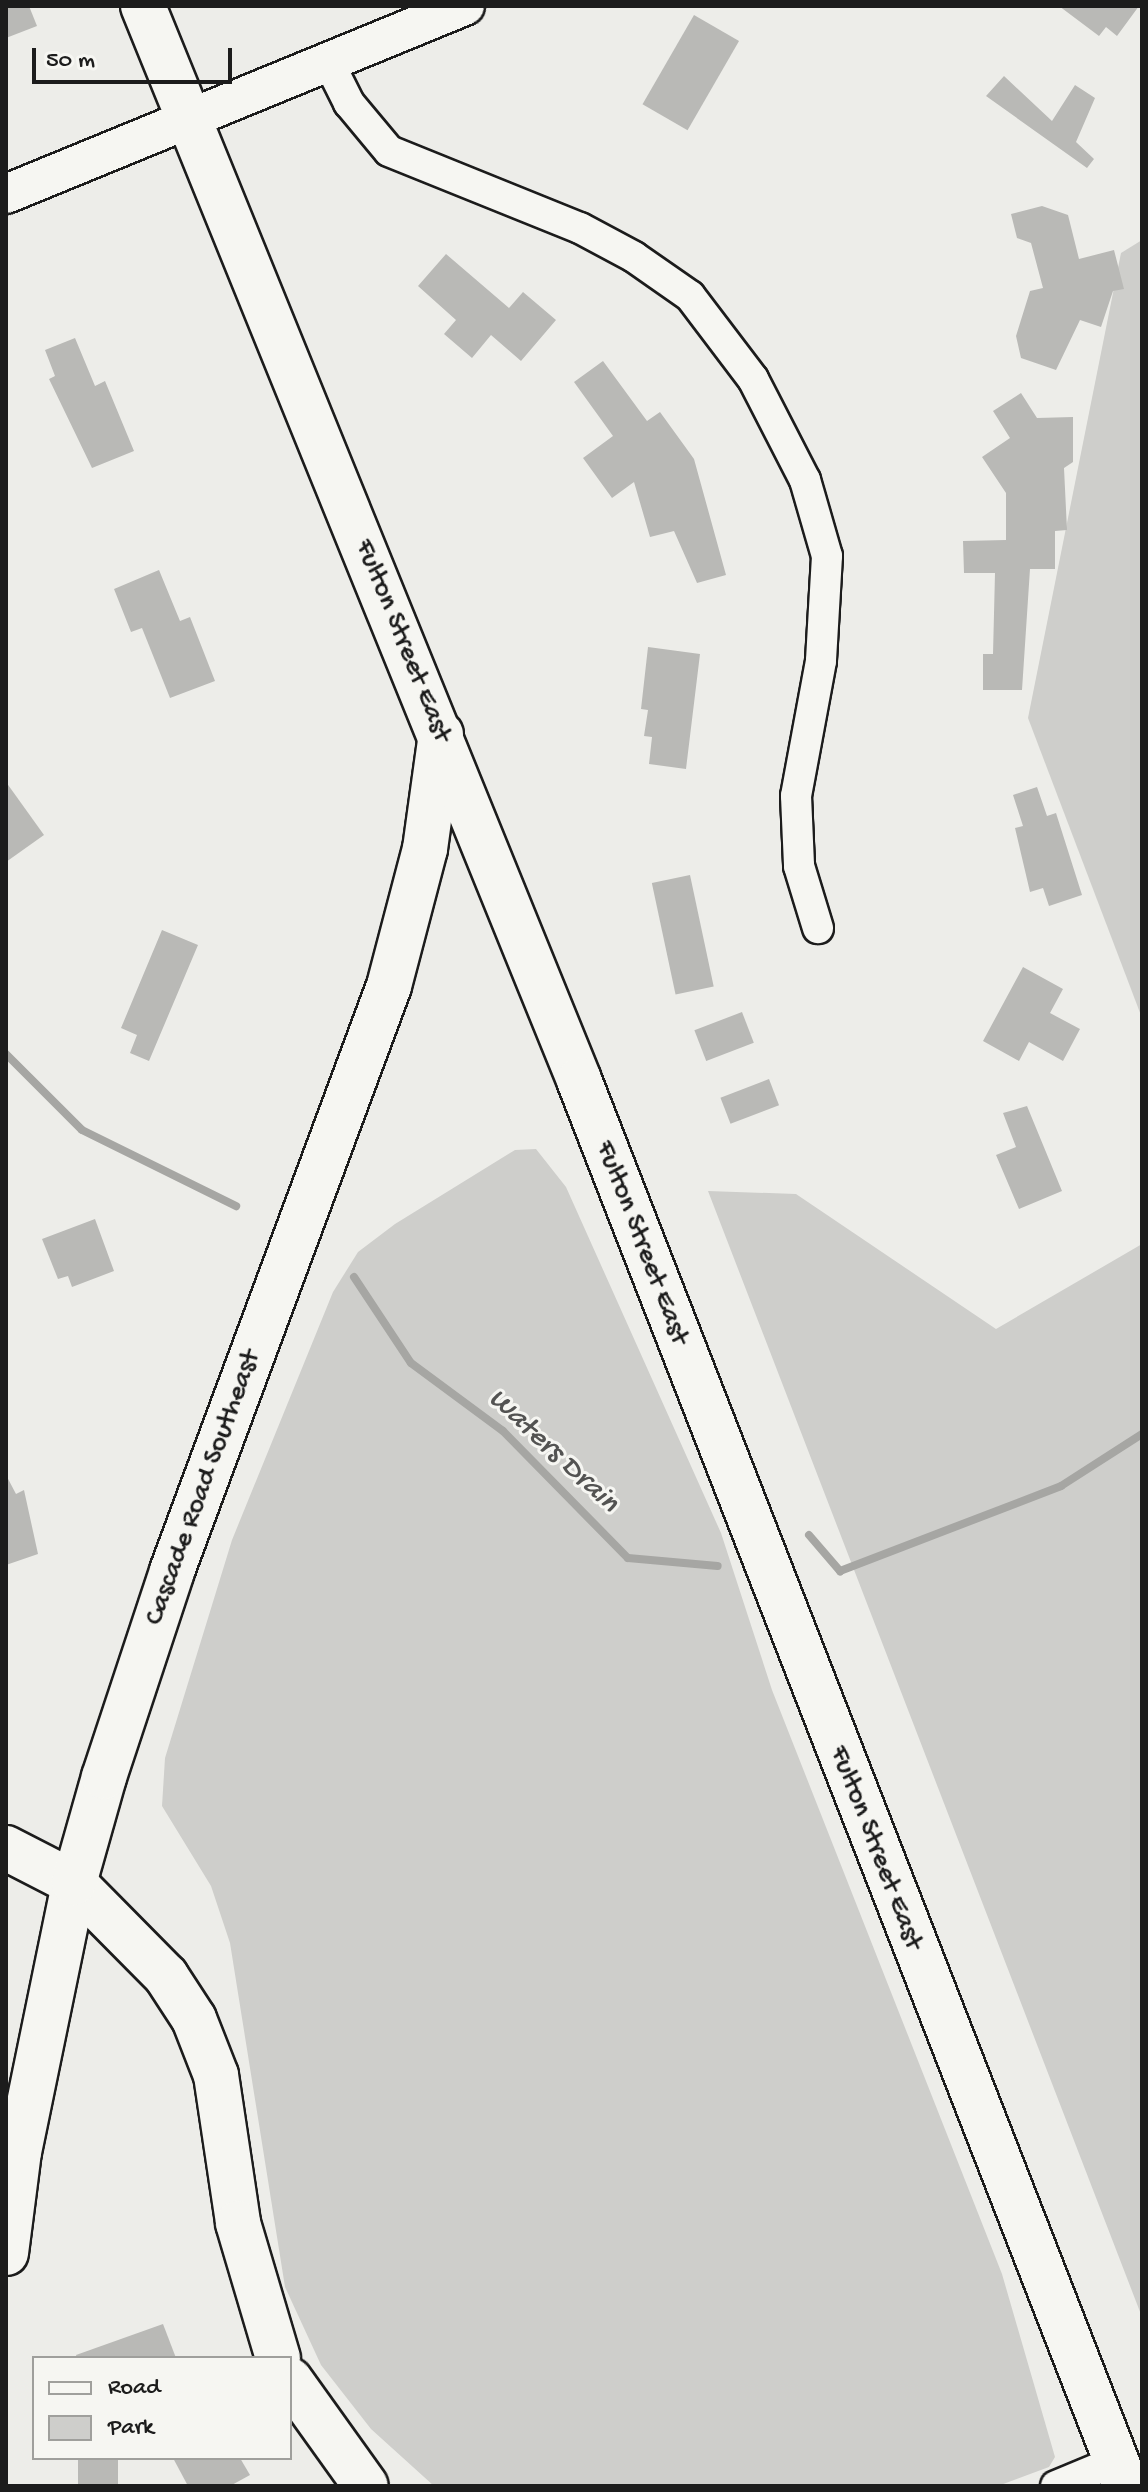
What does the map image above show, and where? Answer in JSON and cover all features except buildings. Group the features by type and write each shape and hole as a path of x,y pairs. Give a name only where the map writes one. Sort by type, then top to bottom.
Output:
{"main road":[{"name":"Fulton Street East","path":"143,6 441,734 1121,2474"},
{"name":"Cascade Road Southeast","path":"6,2253 12,2151 74,1883 151,1631 389,986 425,849 441,734"},
{"path":"6,1848 74,1883 166,1976 194,2019 216,2075 238,2223 277,2356"},
{"path":"292,2383 366,2486"}],"street":[{"path":"6,194 189,122 465,6"},
{"path":"329,63 349,103 389,151 580,228 634,257 690,296 753,379 805,480 827,556 821,661 796,796 799,866 818,928"},
{"path":"1056,2486 1121,2474"}],"green space":[{"path":"1142,240 1142,1018 1028,718 1121,253"},
{"path":"536,1149 566,1187 721,1533 772,1690 1002,2274 1055,2457 1049,2467 998,2486 434,2486 371,2429 321,2365 285,2287 230,1943 211,1886 162,1806 165,1758 232,1540 333,1292 358,1252 395,1224 515,1150"},
{"path":"708,1191 796,1194 996,1329 1142,1244 1142,2317"}],"waterway":[{"name":"Waters Drain","path":"6,1054 82,1130 236,1206"},
{"name":"Waters Drain","path":"354,1277 411,1363 503,1431 628,1558 718,1566"},
{"name":"Waters Drain","path":"809,1535 840,1571 1061,1486 1142,1434"}]}
